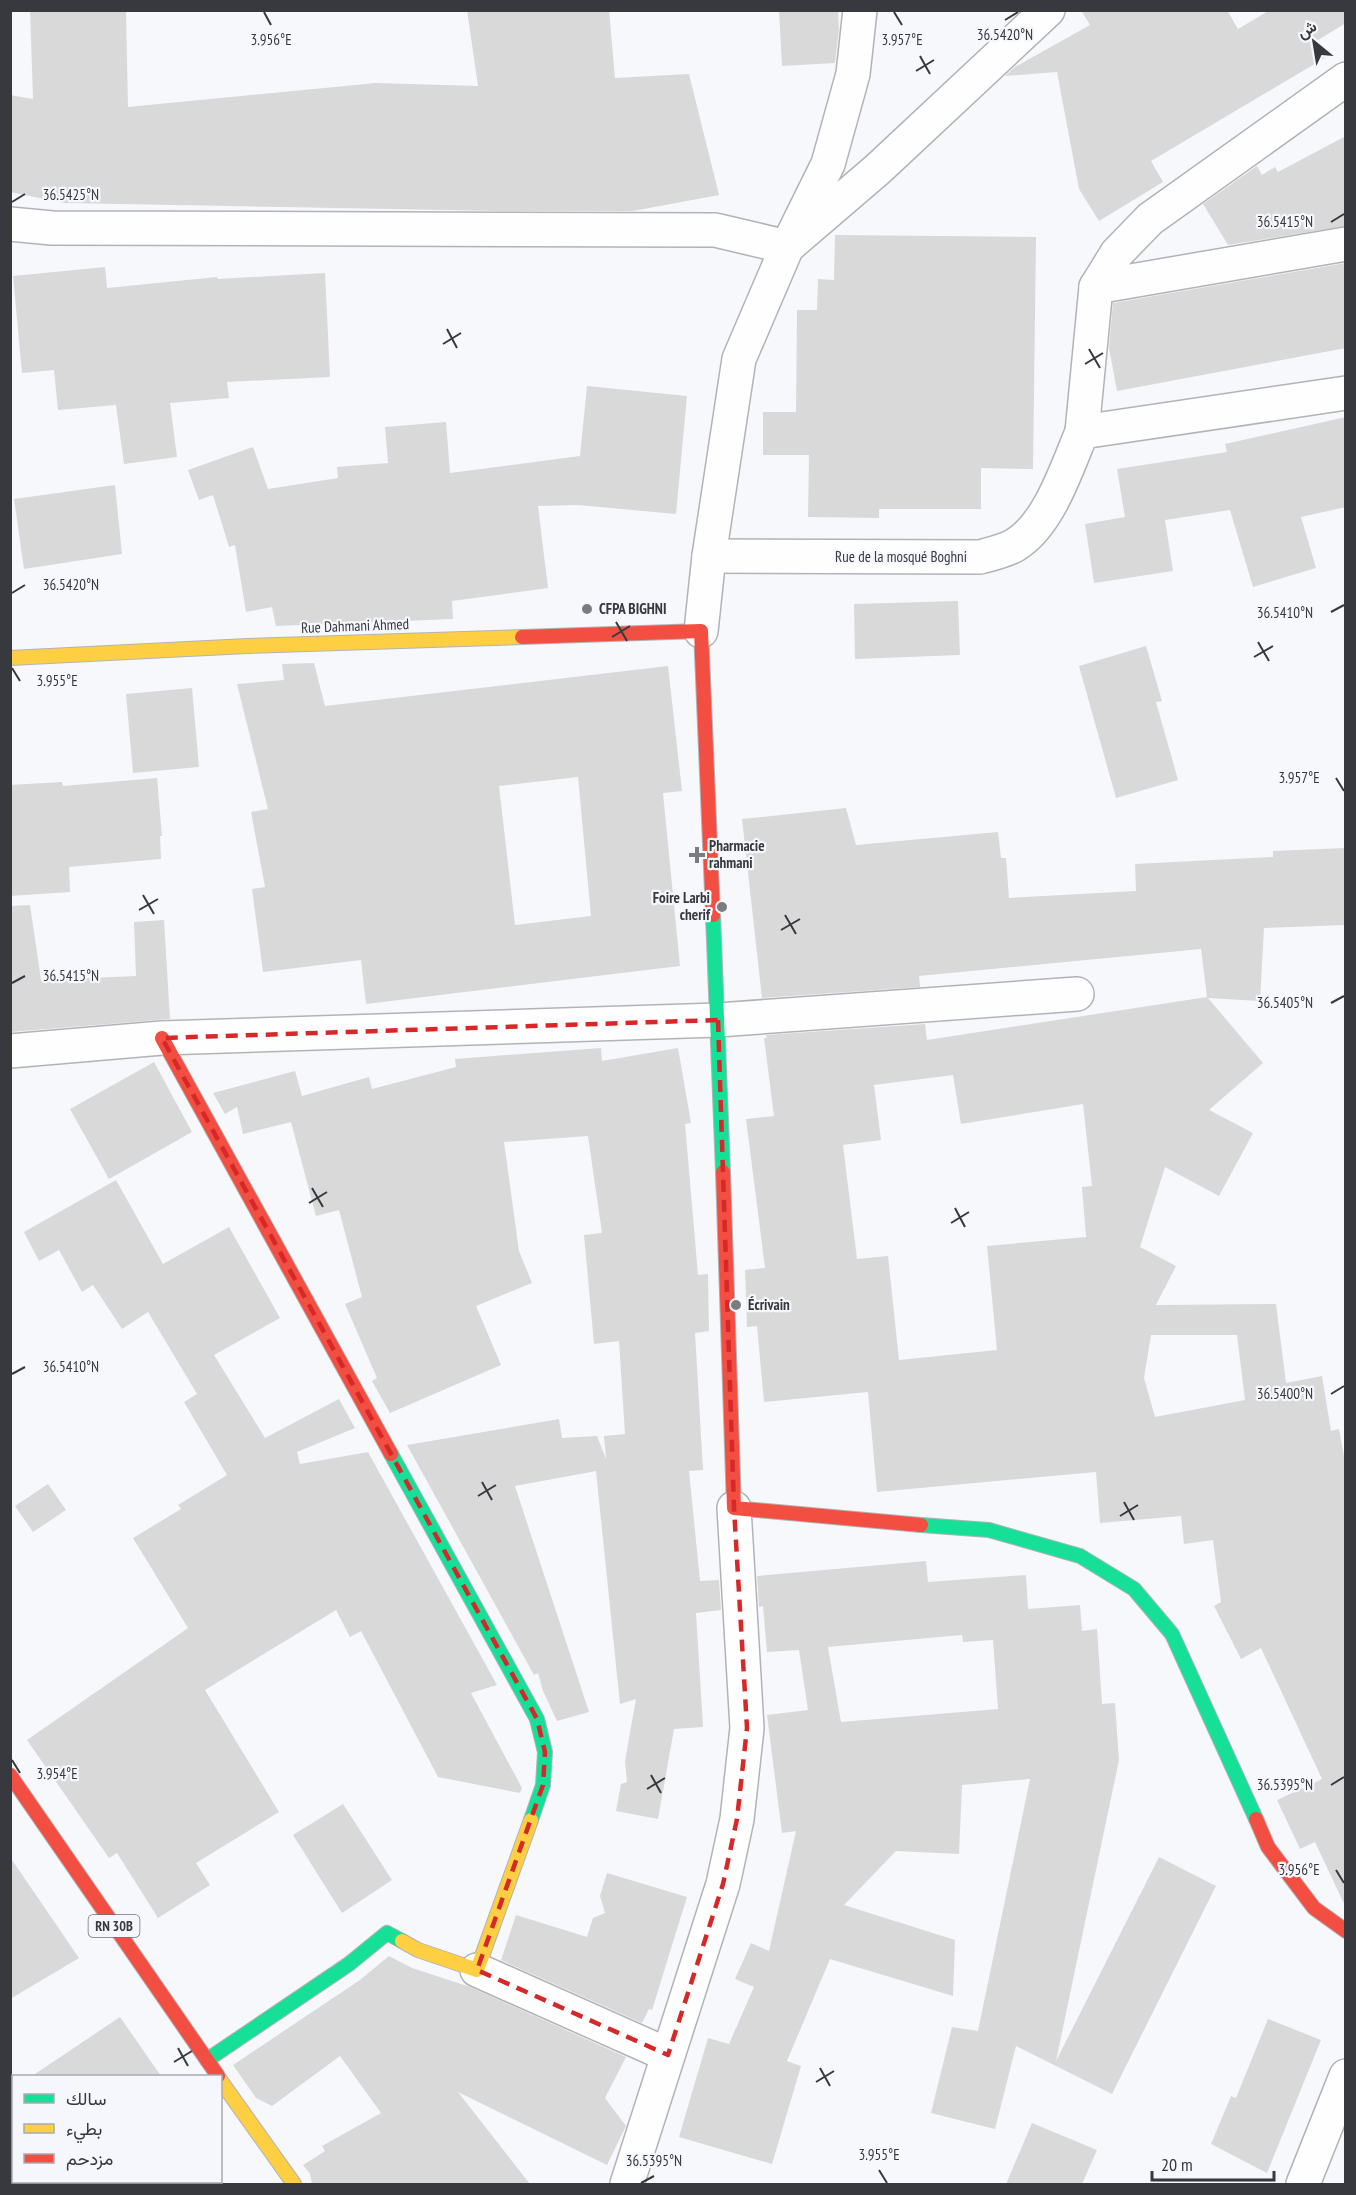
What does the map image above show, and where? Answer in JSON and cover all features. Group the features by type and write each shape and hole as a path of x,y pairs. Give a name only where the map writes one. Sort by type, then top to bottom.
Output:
{"main road":[{"name":"Rue Dahmani Ahmed","path":"10,658 235,647 701,631"},
{"path":"701,631 718,1020 734,1508 858,1521 989,1530 1080,1556 1134,1589 1172,1634 1268,1847 1314,1908 1346,1931"},
{"path":"162,1038 537,1719 545,1752 543,1785 477,1970 418,1950 387,1933 350,1964 207,2060"},
{"name":"RN 30B","path":"10,1775 217,2075"},
{"name":"RN 30B","path":"222,2082 294,2184"}],"street":[{"path":"701,631 709,556 739,359 787,247 828,164 853,74 860,10"},
{"path":"787,247 878,169 1048,10"},
{"path":"1096,287 1117,253 1150,219 1346,80"},
{"path":"10,224 52,228 715,230 787,247"},
{"path":"1096,287 1346,244"},
{"name":"Rue de la mosqué Boghni","path":"709,556 980,557 1015,545 1041,520 1082,432 1096,287"},
{"path":"1082,432 1346,393"},
{"path":"10,1052 162,1038 718,1020 1077,994"},
{"path":"627,2184 723,1884 737,1819 747,1728 734,1508"},
{"path":"477,1970 668,2055"},
{"path":"1303,2184 1346,2076"}],"highlighted area":[{"path":"718,1020 734,1508 747,1728 737,1819 723,1884 668,2055 477,1970 543,1785 545,1752 537,1719 162,1038"}],"building":[{"path":"30,10 126,10 128,107 376,83 478,86 467,10 609,10 615,78 689,74 719,195 633,211 501,211 64,203 10,192 10,95 33,99"},
{"path":"779,10 838,10 839,29 835,63 782,66"},
{"path":"1081,10 1227,10 1238,29 1270,10 1346,10 1346,23 1318,40 1328,56 1151,161 1163,182 1099,221 1079,189 1057,72 1005,76 1015,67 1090,25"},
{"path":"1346,136 1346,226 1228,245 1203,204 1257,166 1262,175 1275,167 1278,172"},
{"path":"835,235 1036,237 1033,469 981,468 981,509 879,509 879,518 808,517 809,455 763,455 763,412 796,412 797,310 817,310 818,279 834,280"},
{"path":"1346,263 1346,348 1117,391 1109,348 1113,303"},
{"path":"105,267 107,288 217,277 218,279 325,273 330,377 227,382 229,398 170,403 177,457 124,464 116,405 58,410 54,370 22,373 13,276"},
{"path":"587,386 687,396 676,514 578,505 538,506 548,588 452,601 453,619 276,626 272,607 246,612 235,545 229,547 213,495 199,500 188,470 253,447 268,489 338,478 337,467 388,463 385,427 446,422 450,473 580,456"},
{"path":"1346,417 1346,507 1301,517 1316,568 1253,587 1230,510 1165,520 1173,571 1094,583 1085,524 1125,517 1117,469 1227,452 1225,444"},
{"path":"115,485 122,554 24,569 14,499"},
{"path":"958,601 960,655 855,659 854,604"},
{"path":"1146,646 1162,701 1156,702 1178,780 1116,798 1079,666"},
{"path":"314,663 325,706 668,666 682,791 663,793 680,966 366,1004 361,960 263,972 252,889 265,887 251,812 268,809 237,684 284,680 282,664","holes":["578,777 591,916 515,925 499,786"]},
{"path":"192,688 199,767 133,773 126,694"},
{"path":"157,778 162,836 160,836 161,859 69,867 70,892 10,896 10,785 62,782 63,786"},
{"path":"846,808 856,845 998,832 1001,858 1006,858 1009,898 1136,891 1135,864 1273,857 1273,851 1346,848 1346,925 1264,928 1260,1001 1208,998 1263,1063 1209,1110 1253,1133 1219,1196 1165,1167 1140,1247 1176,1266 1156,1305 1276,1304 1286,1383 1322,1376 1331,1431 1339,1429 1346,1467 1346,1908 1315,1842 1300,1849 1277,1800 1322,1779 1261,1648 1241,1659 1214,1606 1221,1602 1213,1540 1184,1544 1181,1516 1100,1523 1096,1472 877,1492 868,1392 764,1402 757,1326 747,1327 745,1270 765,1268 746,1119 774,1116 764,1038 767,1038 766,1035 925,1024 927,1040 1207,997 1201,949 919,976 920,987 762,998 742,819","holes":["953,1075 961,1124 1083,1104 1092,1186 1082,1187 1086,1237 987,1246 997,1350 899,1360 888,1256 857,1259 843,1145 881,1140 874,1085","1151,1335 1237,1335 1245,1400 1155,1417 1144,1378"]},
{"path":"30,905 41,980 136,976 134,922 164,920 170,1019 10,1032 10,906"},
{"path":"601,1048 602,1061 678,1048 691,1123 685,1124 698,1275 708,1274 709,1331 695,1333 703,1470 689,1471 700,1581 719,1580 721,1610 696,1613 703,1727 674,1729 658,1819 616,1811 621,1784 627,1782 625,1761 636,1699 620,1704 596,1471 515,1486 589,1712 557,1721 543,1691 538,1673 534,1675 407,1445 559,1419 562,1438 597,1436 606,1459 604,1436 625,1434 619,1341 594,1344 584,1235 602,1233 588,1136 504,1142 519,1251 532,1283 476,1306 501,1365 390,1413 372,1381 377,1378 345,1304 362,1297 339,1210 316,1216 291,1122 243,1134 237,1107 225,1114 213,1093 295,1071 302,1096 369,1077 372,1089 456,1067 455,1059"},
{"path":"154,1062 192,1132 109,1179 70,1109"},
{"path":"116,1180 163,1264 229,1227 280,1318 214,1355 265,1438 339,1399 355,1428 297,1452 300,1464 368,1452 497,1685 471,1693 522,1788 520,1793 438,1777 361,1631 350,1637 336,1610 205,1690 279,1812 196,1863 210,1885 158,1918 117,1853 109,1858 27,1740 188,1628 133,1538 181,1509 178,1505 227,1475 184,1402 197,1394 148,1312 122,1329 93,1285 82,1292 59,1250 39,1261 24,1232"},
{"path":"48,1484 66,1510 33,1532 15,1506"},
{"path":"926,1561 928,1582 1026,1575 1028,1609 1080,1605 1082,1631 1097,1629 1102,1704 1115,1703 1119,1760 1056,2061 1159,1857 1216,1886 1112,2094 1016,2046 995,2129 931,2113 952,2027 978,2031 1030,1779 962,1785 959,1854 896,1851 844,1905 955,1940 953,1996 830,1959 787,2061 801,2066 772,2164 679,2137 708,2038 729,2044 754,1987 735,1979 751,1943 769,1951 796,1831 782,1833 767,1715 808,1710 799,1650 767,1652 763,1606 759,1607 757,1576","holes":["962,1635 963,1642 993,1640 998,1709 841,1722 828,1647"]},
{"path":"343,1804 392,1880 342,1913 293,1835"},
{"path":"10,1857 79,1958 10,1999"},
{"path":"607,1873 687,1897 652,2010 649,2009 642,2023 501,1960 516,1915 587,1937 593,1918 605,1913 600,1896"},
{"path":"389,1956 412,1968 470,1987 626,2057 605,2098 626,2126 607,2165 458,2092 530,2184 312,2184 310,2174 303,2165 325,2151 322,2146 381,2113 340,2056 272,2106 256,2098 233,2065 360,1980"},
{"path":"120,2017 160,2075 33,2075"},
{"path":"1268,2019 1321,2040 1267,2173 1211,2144 1231,2096 1236,2098"},
{"path":"1032,2123 1097,2150 1082,2184 1006,2184"}],"traffic: fast":[{"path":"713,915 723,1172"},
{"path":"391,1454 537,1719 545,1752 543,1785 531,1820"},
{"path":"921,1525 989,1530 1080,1556 1134,1589 1172,1634 1256,1819"},
{"path":"207,2060 349,1964 387,1933 402,1941"}],"traffic: slow":[{"path":"10,658 247,646 522,637"},
{"path":"402,1941 418,1950 477,1970 531,1820"},
{"path":"222,2083 294,2184"}],"traffic: jam":[{"path":"522,637 701,631 713,915"},
{"path":"162,1038 391,1454"},
{"path":"723,1172 734,1508 921,1525"},
{"path":"10,1775 217,2075"},
{"path":"1256,1819 1268,1847 1314,1908 1346,1931"}],"place":[{"name":"CFPA BIGHNI","path":"587,609"},
{"name":"Pharmacie rahmani","path":"697,855"},
{"name":"Foire Larbi cherif","path":"722,907"},
{"name":"Écrivain","path":"736,1305"}]}
